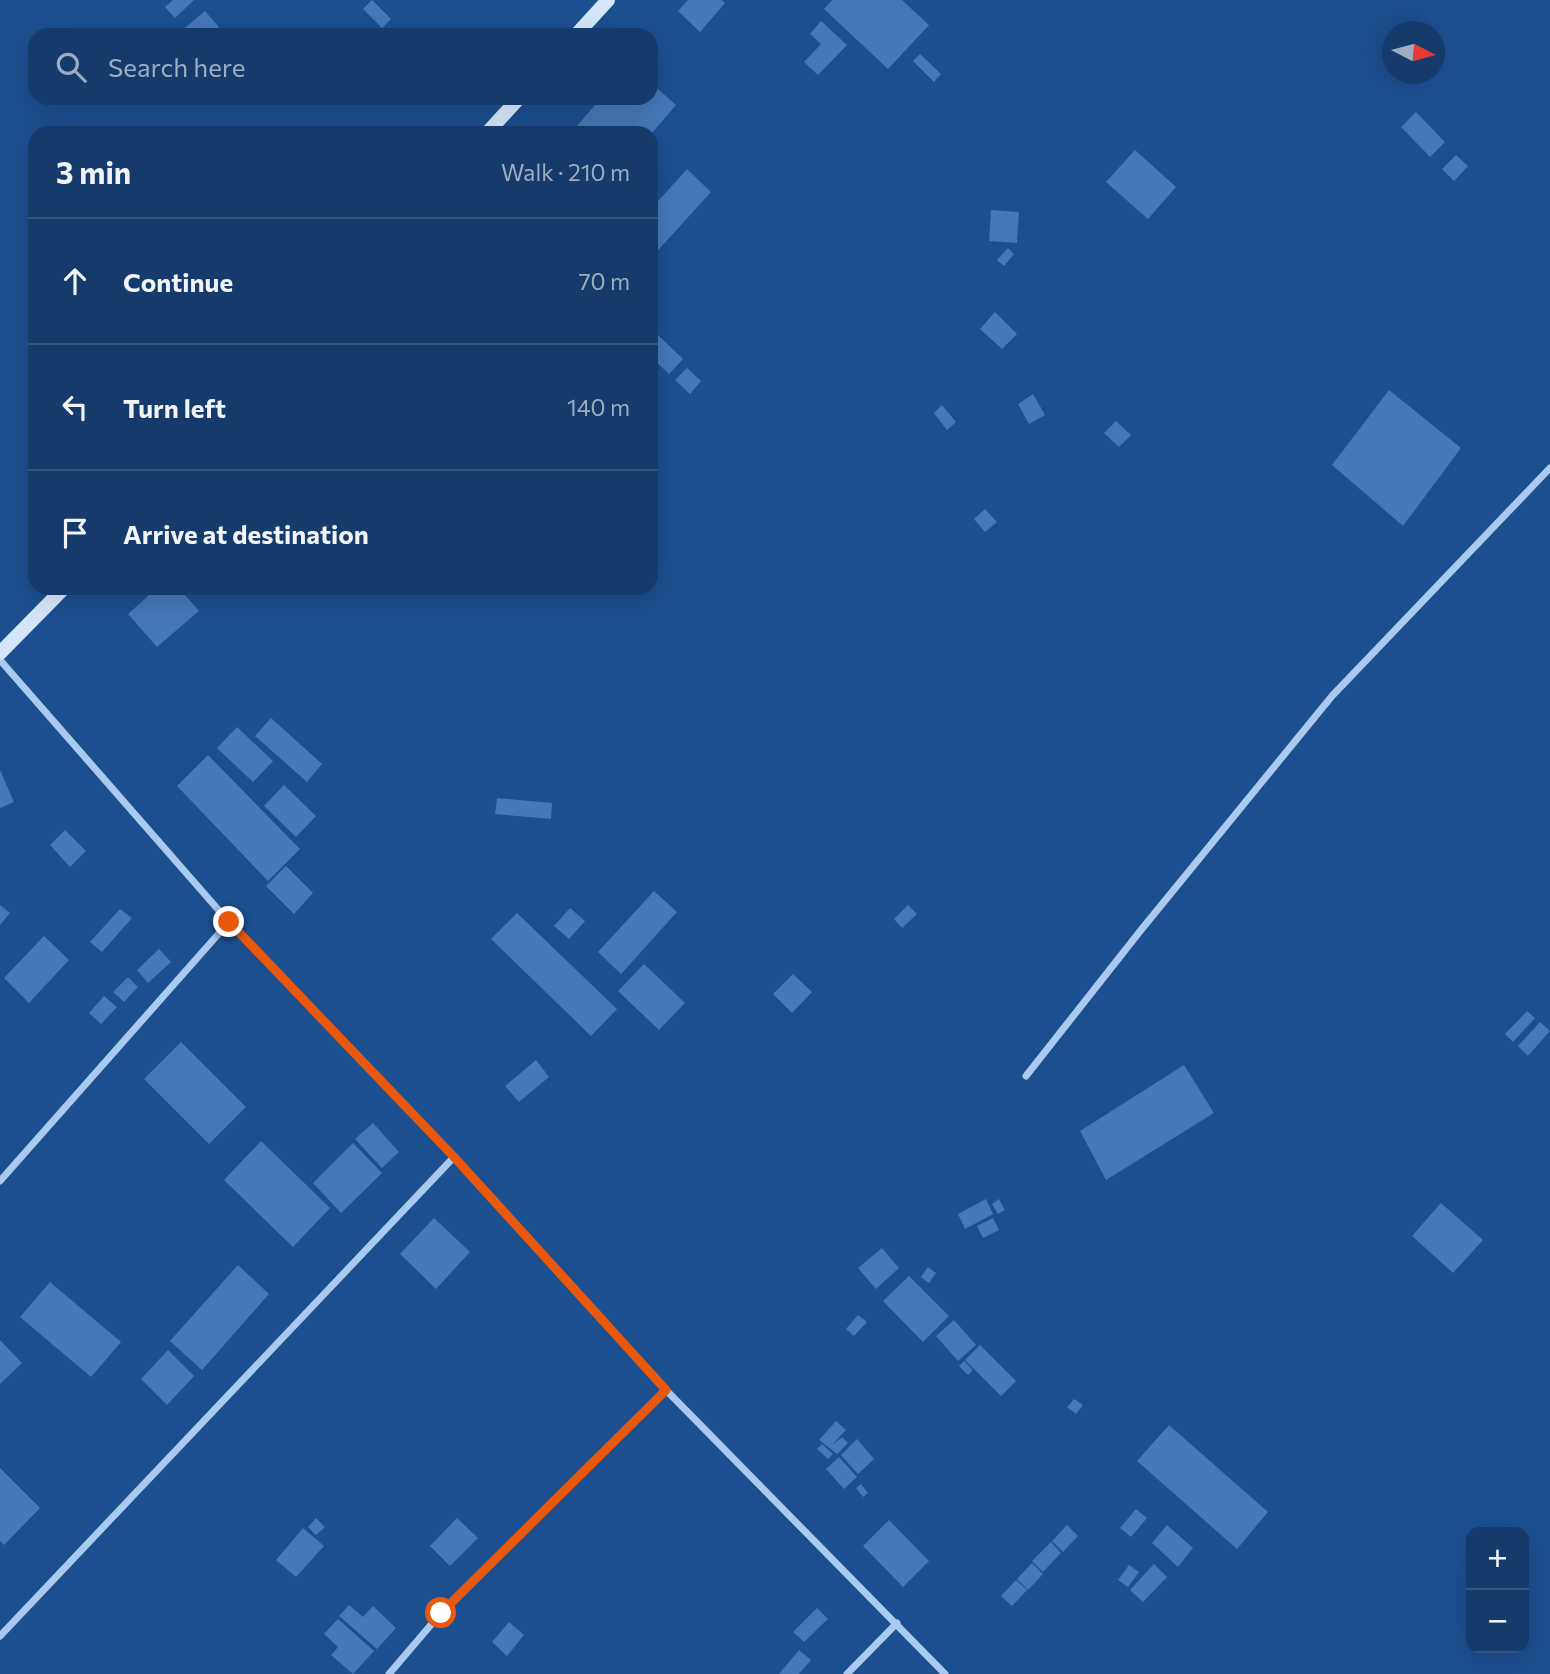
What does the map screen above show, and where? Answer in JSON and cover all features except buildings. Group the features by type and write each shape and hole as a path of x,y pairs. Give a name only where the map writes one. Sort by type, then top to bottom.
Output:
{"street":[{"path":"582,28 608,0"},
{"path":"493,126 513,105"},
{"path":"1026,1076 1149,919 1332,696 1550,468"},
{"path":"0,653 57,595"},
{"path":"0,660 229,922 454,1157 666,1390 945,1674"},
{"path":"0,1181 229,922"},
{"path":"0,1636 454,1157"},
{"path":"389,1674 441,1613 666,1390"},
{"path":"847,1674 897,1623"}],"route":[{"path":"229,922 454,1157 666,1390 441,1613"}]}
